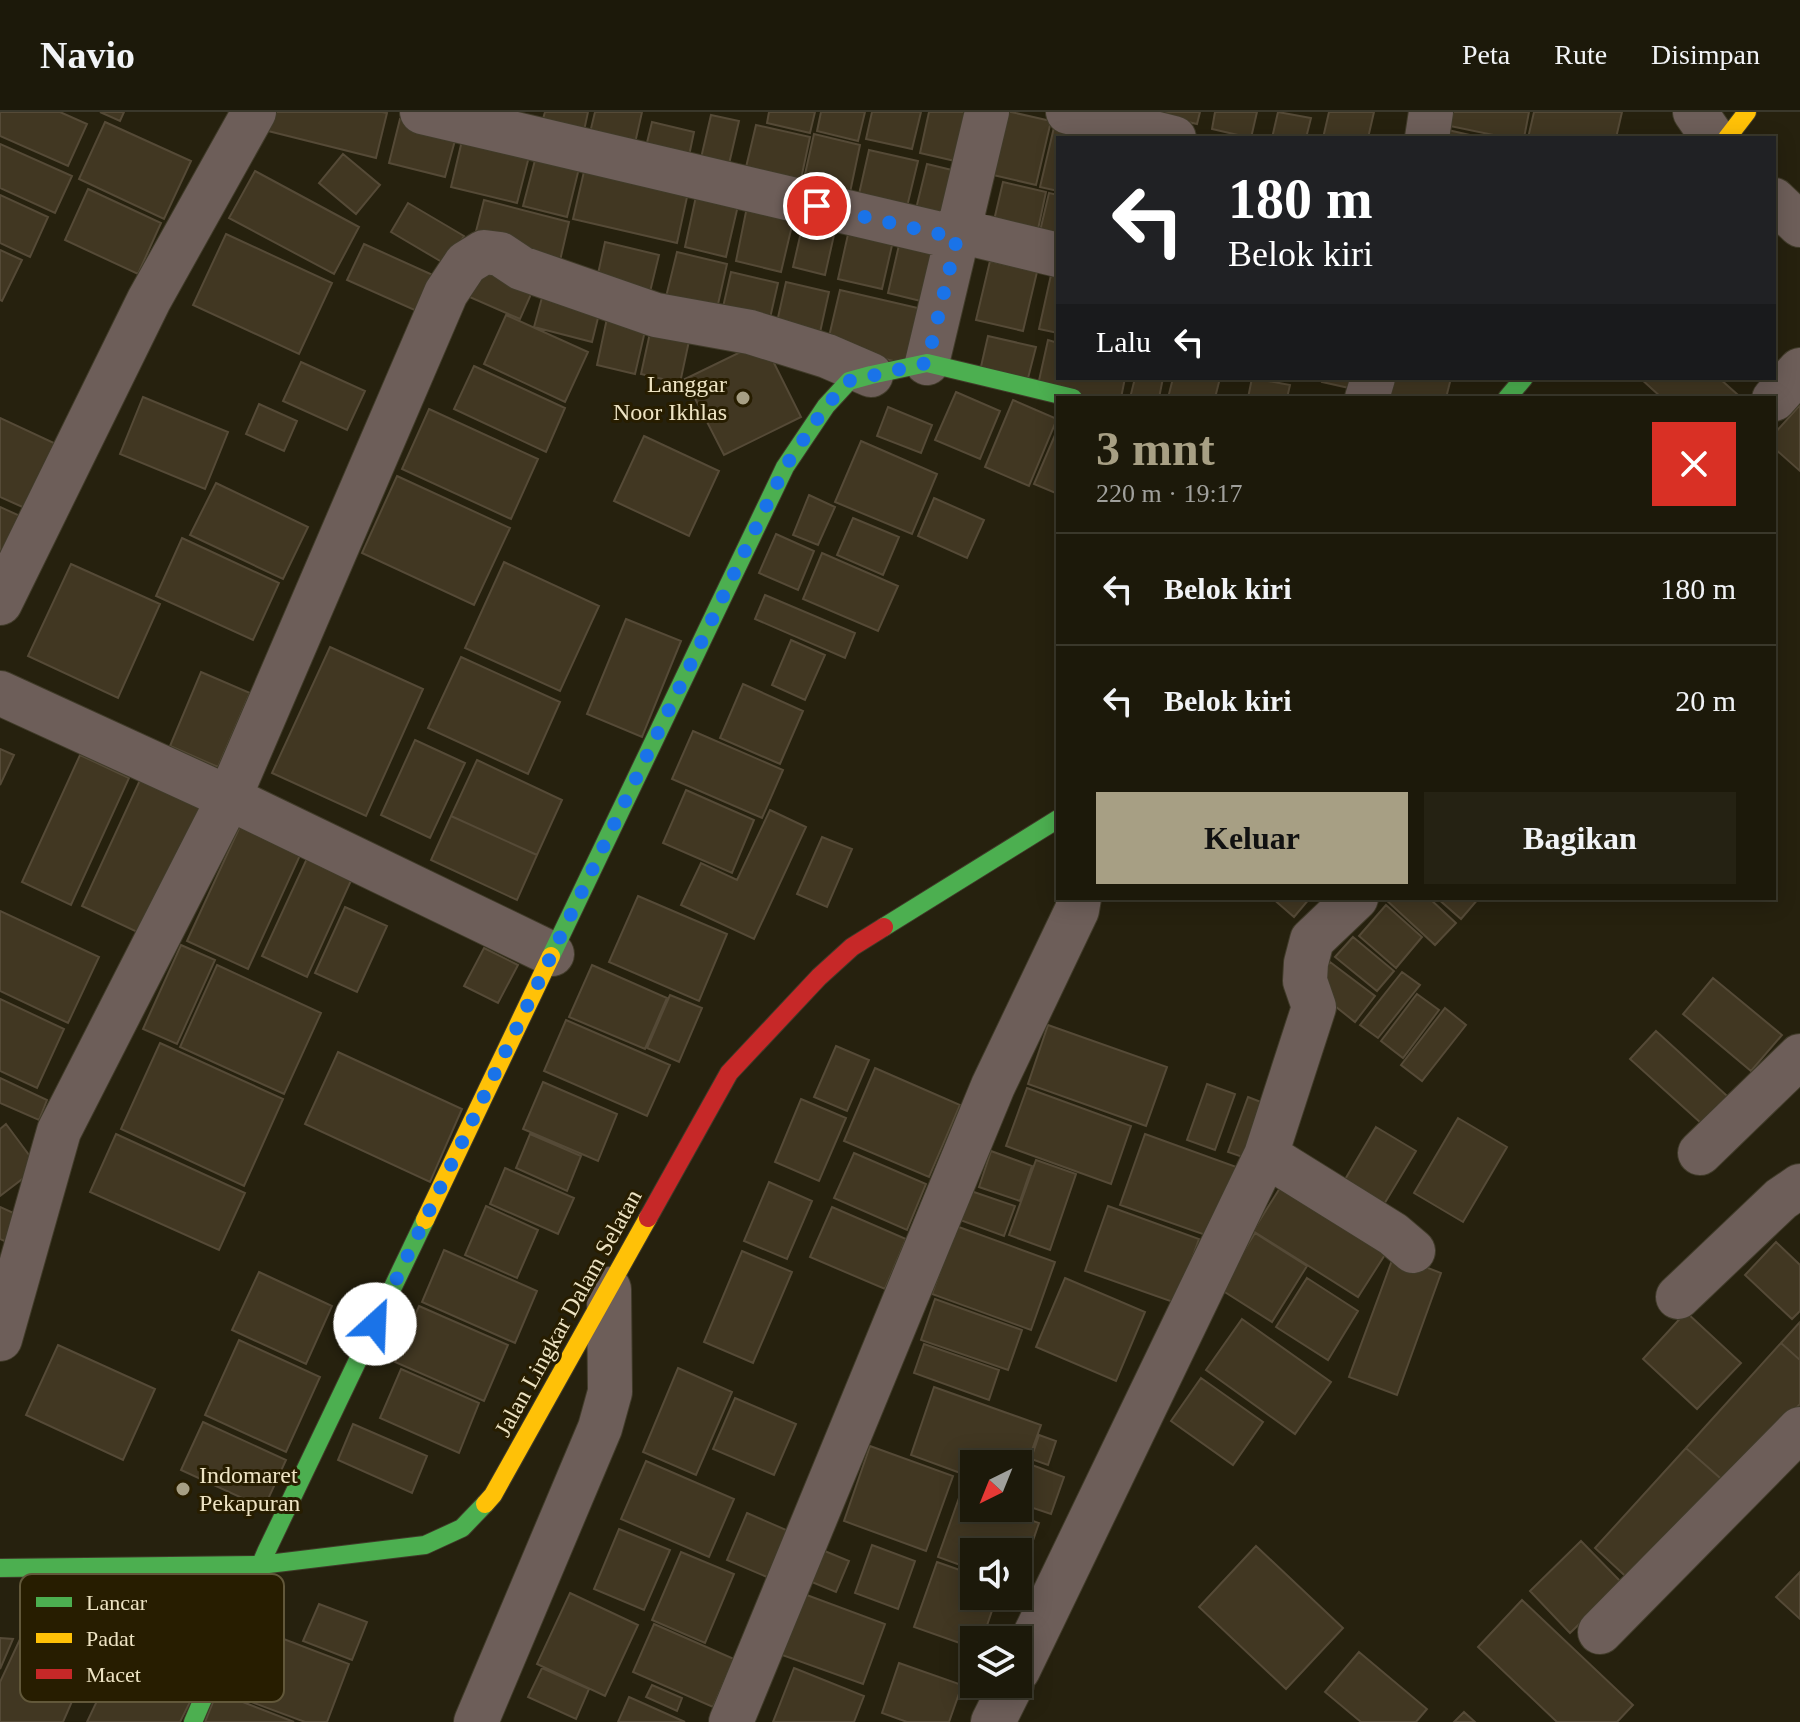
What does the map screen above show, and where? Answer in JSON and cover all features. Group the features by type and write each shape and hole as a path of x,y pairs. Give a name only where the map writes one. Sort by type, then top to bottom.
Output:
{"street":[{"path":"0,603 149,300 254,112"},
{"path":"422,112 1056,255"},
{"path":"927,363 987,112"},
{"path":"1068,112 1166,136"},
{"path":"1427,136 1431,112"},
{"path":"1695,112 1712,136"},
{"path":"1729,136 1747,112"},
{"path":"1776,202 1800,225"},
{"path":"0,1339 59,1131 229,798 446,293 472,257 484,252 500,254 521,268 656,315 750,332 827,356 871,375"},
{"path":"256,1574 785,467 826,406 849,381 927,363 1065,396"},
{"path":"1776,397 1800,370"},
{"path":"1509,396 1522,380"},
{"path":"0,693 229,798 552,954"},
{"name":"Jalan Lingkar Dalam Selatan","path":"0,1568 260,1565 425,1545 462,1528 493,1495 729,1073 822,971 852,947 1056,820"},
{"path":"731,1722 993,1086 1077,910 1079,900"},
{"path":"1032,1641 1266,1155 1314,1007 1305,981 1312,940 1354,900"},
{"path":"1700,1153 1800,1056"},
{"path":"1266,1155 1393,1234 1413,1251"},
{"path":"1678,1297 1781,1199 1800,1186"},
{"path":"476,1722 600,1428 610,1392 609,1289"},
{"path":"1600,1632 1800,1429"},
{"path":"993,1722 1005,1698"},
{"path":"193,1722 202,1702"}],"building":[{"path":"0,112 60,112 87,124 68,166 0,136"},
{"path":"100,112 124,112 120,121"},
{"path":"268,112 387,113 376,158 264,130"},
{"path":"545,112 588,112 582,140 540,129"},
{"path":"595,112 642,112 633,152 588,141"},
{"path":"769,112 815,112 810,133 767,123"},
{"path":"821,112 865,112 858,141 817,131"},
{"path":"872,112 921,112 912,149 866,139"},
{"path":"929,112 979,112 968,164 920,153"},
{"path":"994,112 1011,112 1051,121 1036,185 980,172"},
{"path":"1144,112 1200,112 1197,124"},
{"path":"1215,112 1257,112 1251,136 1212,129"},
{"path":"1278,112 1311,118 1306,136 1272,136"},
{"path":"1329,112 1374,112 1368,136 1323,136"},
{"path":"1453,112 1529,112 1524,136 1498,136 1450,126"},
{"path":"1534,112 1622,112 1616,136 1528,136"},
{"path":"711,115 739,121 726,177 698,171"},
{"path":"400,119 457,133 445,177 389,163"},
{"path":"105,122 191,161 164,219 79,179"},
{"path":"652,122 694,132 686,170 643,159"},
{"path":"1055,123 1095,136 1056,136 1056,191 1040,187"},
{"path":"756,125 810,137 798,193 743,180"},
{"path":"465,128 532,145 517,203 451,187"},
{"path":"1448,130 1474,136 1446,136"},
{"path":"814,134 860,145 848,202 801,192"},
{"path":"0,144 72,176 55,213 0,188"},
{"path":"539,145 582,156 567,217 523,206"},
{"path":"869,150 918,161 905,215 857,203"},
{"path":"343,154 380,185 356,214 319,183"},
{"path":"586,163 689,188 677,243 573,219"},
{"path":"927,164 952,170 940,224 914,217"},
{"path":"255,171 359,227 334,274 229,218"},
{"path":"1003,182 1046,192 1035,243 991,233"},
{"path":"698,187 740,197 726,257 685,247"},
{"path":"88,189 161,223 138,274 65,240"},
{"path":"1049,193 1056,195 1056,248 1037,244"},
{"path":"0,195 48,217 30,257 0,243"},
{"path":"484,200 569,222 559,265 473,243"},
{"path":"748,202 795,213 781,272 736,261"},
{"path":"408,203 464,236 447,265 391,232"},
{"path":"804,219 836,226 825,275 793,267"},
{"path":"849,230 893,241 882,289 838,279"},
{"path":"902,232 947,243 933,304 888,293"},
{"path":"226,234 332,283 299,354 193,305"},
{"path":"605,242 659,255 649,296 596,283"},
{"path":"364,244 435,276 419,312 347,280"},
{"path":"0,250 22,260 2,301 0,300"},
{"path":"677,252 727,264 716,313 665,301"},
{"path":"481,260 536,283 520,319 465,295"},
{"path":"990,261 1037,272 1023,331 976,320"},
{"path":"1053,266 1056,267 1056,333 1039,329"},
{"path":"731,272 778,283 768,327 721,316"},
{"path":"786,282 829,292 817,346 774,335"},
{"path":"546,283 603,298 592,342 534,327"},
{"path":"840,290 922,309 910,365 827,345"},
{"path":"609,309 648,318 635,374 597,365"},
{"path":"506,315 588,352 565,402 484,364"},
{"path":"653,319 692,327 680,383 641,374"},
{"path":"988,336 1036,347 1027,382 980,371"},
{"path":"1048,340 1056,342 1056,380 1125,380 1121,396 1084,396 1038,385"},
{"name":"Langgar Noor Ikhlas","path":"763,341 801,417 724,455 685,379"},
{"path":"301,362 365,391 347,430 283,401"},
{"path":"474,366 565,408 546,452 454,409"},
{"path":"1134,380 1163,380 1159,396 1130,396"},
{"path":"1172,380 1220,380 1216,396 1168,396"},
{"path":"1252,380 1290,385 1287,396 1248,396"},
{"path":"1322,380 1351,380 1349,388"},
{"path":"1387,380 1450,380 1446,396 1383,396"},
{"path":"1642,380 1721,380 1738,395 1737,396 1660,396"},
{"path":"956,392 1000,411 980,459 935,440"},
{"path":"143,397 228,432 205,489 120,454"},
{"path":"1013,400 1056,419 1029,486 985,467"},
{"path":"259,404 297,421 284,451 246,434"},
{"path":"1800,405 1800,471 1776,450 1776,432"},
{"path":"888,407 932,425 921,453 877,436"},
{"path":"429,409 538,459 511,519 402,469"},
{"path":"0,418 56,444 27,509 0,497"},
{"path":"1056,433 1056,493 1034,484"},
{"path":"644,436 719,471 689,536 614,501"},
{"path":"861,441 937,474 912,534 835,502"},
{"path":"397,476 510,528 474,605 362,553"},
{"path":"216,483 308,527 283,579 190,535"},
{"path":"809,495 835,507 818,545 793,535"},
{"path":"934,498 984,520 967,558 918,536"},
{"path":"0,507 29,520 0,583"},
{"path":"853,518 899,537 883,575 837,555"},
{"path":"776,534 814,551 798,590 759,573"},
{"path":"182,538 279,583 253,640 156,596"},
{"path":"822,553 898,586 878,631 803,599"},
{"path":"504,562 599,606 560,691 465,648"},
{"path":"71,564 160,604 118,698 28,656"},
{"path":"765,595 855,633 845,658 755,619"},
{"path":"626,619 681,641 642,737 587,714"},
{"path":"791,640 825,655 805,700 772,685"},
{"path":"330,647 423,689 366,816 272,773"},
{"path":"461,657 560,702 528,774 428,728"},
{"path":"201,672 250,693 218,767 170,746"},
{"path":"743,684 803,711 780,764 720,738"},
{"path":"693,731 783,770 762,818 672,779"},
{"path":"415,740 465,763 430,838 381,815"},
{"path":"0,749 14,755 0,785"},
{"path":"80,755 129,778 71,905 22,882"},
{"path":"477,760 562,800 537,855 451,816"},
{"path":"140,780 208,811 150,938 82,906"},
{"path":"686,790 754,820 732,873 663,843"},
{"path":"770,810 806,827 754,939 681,905 701,863 737,880"},
{"path":"451,816 537,855 517,900 431,860"},
{"path":"241,824 302,851 248,969 187,941"},
{"path":"822,837 852,849 827,907 797,894"},
{"path":"309,854 354,874 307,977 262,956"},
{"path":"638,896 727,934 699,1001 609,962"},
{"path":"1274,900 1308,900 1294,917"},
{"path":"1386,900 1431,900 1456,923 1435,945"},
{"path":"1439,900 1477,900 1461,919"},
{"path":"1386,905 1422,937 1396,968 1359,936"},
{"path":"345,907 387,926 357,992 315,973"},
{"path":"0,911 99,957 68,1023 0,991"},
{"path":"1353,937 1394,971 1377,991 1335,957"},
{"path":"181,945 215,960 177,1044 143,1029"},
{"path":"484,948 518,965 498,1003 464,986"},
{"path":"1330,962 1375,996 1355,1022 1311,987"},
{"path":"217,965 321,1013 284,1094 180,1047"},
{"path":"592,965 667,998 645,1049 569,1017"},
{"path":"1402,972 1420,985 1378,1038 1360,1025"},
{"path":"1713,978 1782,1035 1751,1071 1683,1014"},
{"path":"1417,994 1439,1010 1403,1058 1381,1041"},
{"path":"670,995 702,1008 679,1062 647,1048"},
{"path":"0,999 64,1029 37,1088 0,1071"},
{"path":"1445,1008 1466,1025 1422,1081 1401,1065"},
{"path":"566,1020 670,1065 647,1116 544,1071"},
{"path":"1048,1025 1167,1067 1146,1126 1028,1084"},
{"path":"1656,1031 1737,1105 1711,1132 1630,1059"},
{"path":"160,1043 283,1099 244,1186 121,1129"},
{"path":"836,1046 869,1060 847,1111 814,1097"},
{"path":"338,1052 462,1109 430,1182 305,1124"},
{"path":"875,1068 960,1105 929,1177 844,1141"},
{"path":"0,1078 47,1100 39,1120 0,1103"},
{"path":"543,1082 617,1114 598,1161 523,1129"},
{"path":"1207,1084 1235,1094 1215,1150 1187,1140"},
{"path":"1027,1088 1131,1126 1111,1184 1006,1146"},
{"path":"1248,1097 1279,1109 1260,1163 1228,1152"},
{"path":"801,1099 846,1118 819,1181 775,1162"},
{"path":"1458,1118 1507,1147 1463,1222 1414,1193"},
{"path":"6,1124 38,1167 0,1196 0,1129"},
{"path":"1376,1127 1416,1151 1380,1211 1340,1188"},
{"path":"116,1134 245,1193 219,1250 90,1192"},
{"path":"530,1134 581,1156 567,1191 516,1168"},
{"path":"1145,1134 1242,1169 1217,1239 1120,1205"},
{"path":"991,1151 1032,1166 1020,1201 979,1187"},
{"path":"854,1153 926,1184 907,1230 834,1198"},
{"path":"1036,1160 1076,1174 1050,1250 1009,1235"},
{"path":"505,1168 574,1198 558,1234 490,1204"},
{"path":"1290,1172 1395,1239 1358,1297 1253,1231"},
{"path":"769,1182 812,1201 787,1259 744,1241"},
{"path":"971,1191 1015,1206 1004,1236 960,1220"},
{"path":"486,1206 538,1230 517,1278 465,1255"},
{"path":"1108,1206 1199,1239 1176,1303 1085,1271"},
{"path":"0,1207 29,1220 17,1247 0,1239"},
{"path":"832,1207 906,1239 885,1289 810,1257"},
{"path":"956,1226 1055,1262 1031,1330 932,1294"},
{"path":"1255,1233 1307,1266 1272,1322 1220,1289"},
{"path":"1776,1242 1800,1265 1800,1311 1792,1319 1745,1275"},
{"path":"444,1250 537,1291 515,1343 422,1302"},
{"path":"742,1251 792,1272 753,1363 704,1342"},
{"path":"1394,1255 1441,1273 1397,1395 1349,1377"},
{"path":"259,1272 332,1306 306,1364 232,1330"},
{"path":"1065,1278 1145,1312 1116,1381 1036,1347"},
{"path":"1307,1278 1358,1311 1328,1360 1276,1327"},
{"path":"935,1299 1022,1330 1008,1370 921,1340"},
{"path":"419,1306 508,1345 484,1401 395,1362"},
{"path":"1686,1312 1741,1363 1697,1409 1643,1359"},
{"path":"1242,1319 1331,1382 1295,1434 1206,1370"},
{"path":"1800,1322 1800,1360 1781,1343"},
{"path":"239,1340 320,1377 286,1452 205,1415"},
{"path":"1781,1343 1800,1360 1800,1404 1727,1484 1686,1448"},
{"path":"924,1344 999,1370 989,1400 914,1373"},
{"path":"58,1345 155,1389 123,1460 26,1415"},
{"path":"678,1368 732,1392 696,1475 643,1452"},
{"path":"401,1369 479,1403 459,1453 380,1418"},
{"path":"1201,1378 1263,1422 1233,1465 1171,1421"},
{"path":"934,1387 1041,1425 1032,1450 960,1450 960,1473 911,1455"},
{"path":"735,1398 796,1424 774,1475 713,1449"},
{"path":"203,1422 286,1460 264,1508 181,1470"},
{"path":"353,1424 427,1456 412,1493 338,1460"},
{"path":"1039,1435 1056,1441 1048,1465 1032,1459"},
{"path":"870,1446 953,1476 926,1551 844,1521"},
{"path":"1686,1448 1727,1484 1635,1585 1595,1548"},
{"path":"646,1461 734,1499 709,1557 621,1519"},
{"path":"1032,1465 1064,1477 1051,1514 1032,1508"},
{"path":"960,1495 960,1522 1039,1523 1032,1543 1032,1538 960,1538 960,1565 938,1557"},
{"path":"747,1513 793,1533 774,1580 727,1560"},
{"path":"619,1529 670,1550 644,1610 594,1589"},
{"path":"1581,1541 1622,1583 1570,1633 1530,1591"},
{"path":"872,1545 915,1561 898,1609 855,1593"},
{"path":"1256,1546 1343,1628 1286,1689 1199,1607"},
{"path":"815,1547 849,1561 836,1592 802,1578"},
{"path":"681,1552 734,1574 705,1643 652,1620"},
{"path":"937,1562 960,1570 960,1610 992,1610 987,1626 960,1626 960,1643 914,1627"},
{"path":"1800,1572 1800,1619 1776,1597"},
{"path":"570,1593 638,1625 605,1696 537,1664"},
{"path":"804,1594 885,1624 863,1684 782,1655"},
{"path":"1522,1600 1633,1705 1617,1722 1557,1722 1478,1647"},
{"path":"319,1604 367,1622 352,1660 303,1641"},
{"path":"654,1624 734,1659 713,1707 633,1672"},
{"path":"0,1638 13,1639 0,1669"},
{"path":"20,1639 20,1702 72,1702 63,1722 0,1722 0,1682"},
{"path":"284,1639 349,1664 327,1722 305,1722 251,1702 284,1702"},
{"path":"1359,1652 1427,1709 1416,1722 1361,1722 1325,1692"},
{"path":"899,1663 960,1684 949,1722 907,1722 882,1713"},
{"path":"542,1668 589,1689 576,1719 528,1697"},
{"path":"794,1668 864,1696 854,1722 773,1722"},
{"path":"652,1685 682,1698 677,1711 646,1697"},
{"path":"629,1697 685,1722 618,1722"},
{"path":"96,1702 190,1702 180,1722 87,1722"},
{"path":"213,1702 243,1702 294,1722 205,1722"},
{"path":"1464,1712 1475,1722 1454,1722"}],"traffic: fast":[{"path":"551,956 785,467 826,406 849,381 927,363 1065,396"},
{"path":"1509,396 1522,380"},
{"path":"884,927 1056,820"},
{"path":"257,1574 425,1220"},
{"path":"0,1568 260,1565 425,1545 462,1528 485,1504"},
{"path":"193,1722 202,1702"}],"traffic: slow":[{"path":"1729,136 1747,112"},
{"path":"425,1220 551,956"},
{"path":"485,1504 493,1495 648,1218"}],"traffic: jam":[{"path":"648,1218 729,1073 819,977 852,947 884,927"}],"place":[{"name":"Langgar Noor Ikhlas","path":"743,398"},
{"name":"Indomaret Pekapuran","path":"183,1489"}],"route":[{"path":"375,1324 785,467 826,406 849,381 927,363 957,238 817,206"}]}
